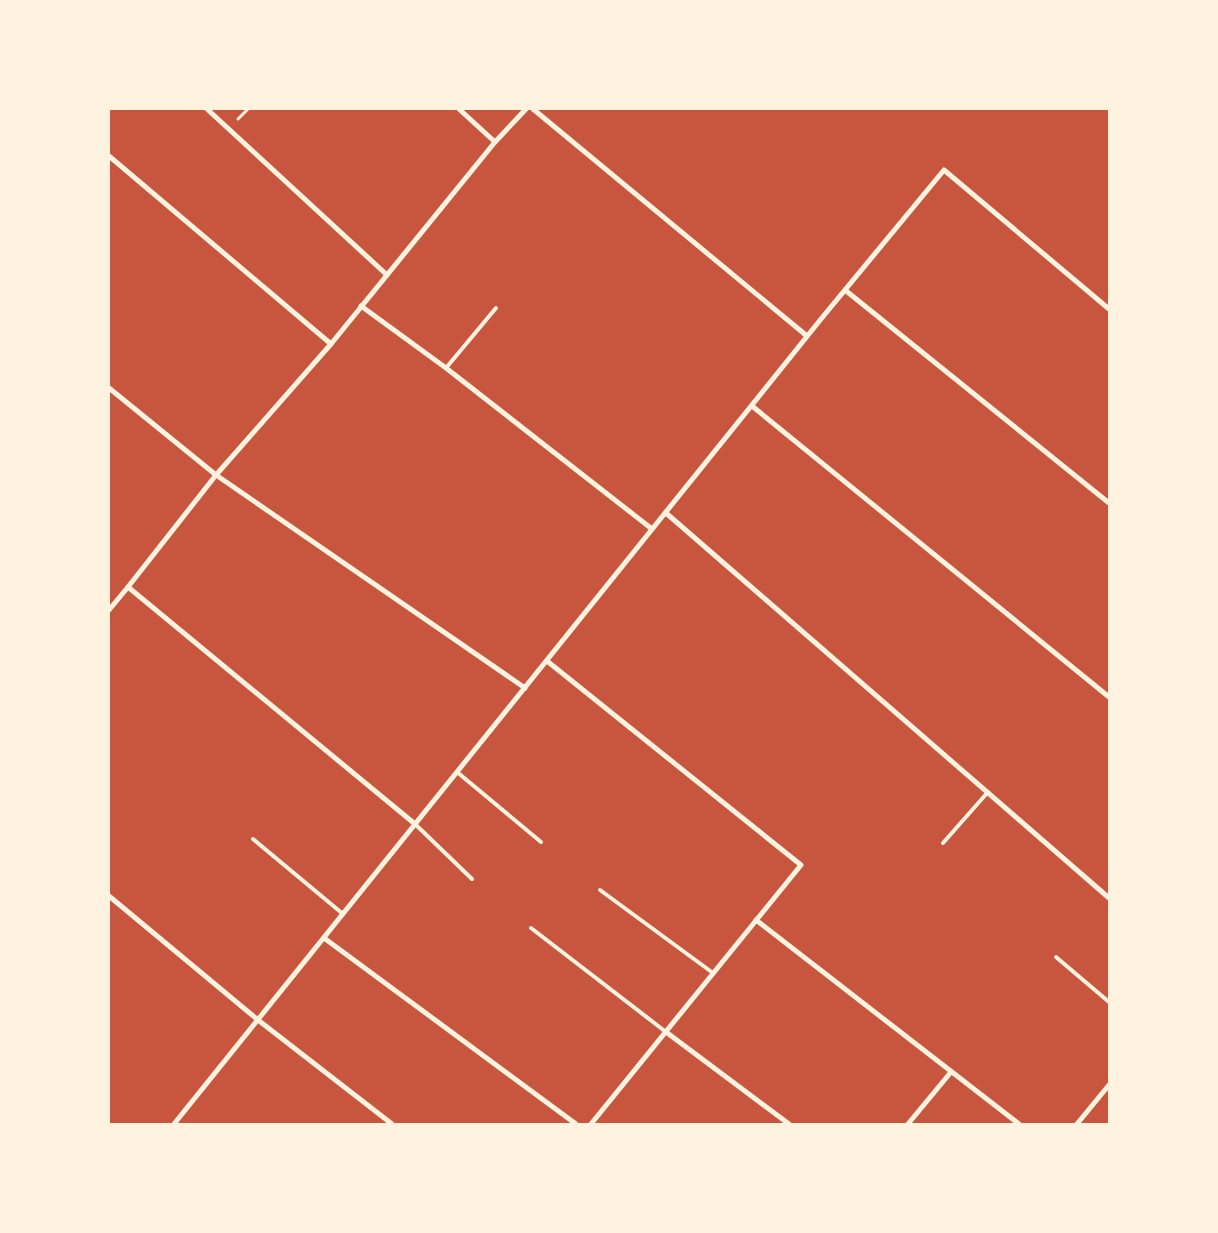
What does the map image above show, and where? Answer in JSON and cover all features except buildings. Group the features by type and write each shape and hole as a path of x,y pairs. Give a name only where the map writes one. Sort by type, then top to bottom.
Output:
{"street":[{"path":"208,109 387,275"},
{"path":"459,109 495,142"},
{"path":"109,610 216,475 331,344 495,142 526,109"},
{"path":"533,109 807,336"},
{"path":"109,156 331,344"},
{"path":"174,1124 807,336 944,170 1109,309"},
{"path":"845,290 1109,503"},
{"path":"361,306 446,368 652,529"},
{"path":"109,388 216,475 525,688"},
{"path":"752,406 1109,697"},
{"path":"666,513 1109,898"},
{"path":"128,588 415,824"},
{"path":"547,660 801,865 591,1124"},
{"path":"109,896 258,1020 392,1124"},
{"path":"756,920 1019,1124"},
{"path":"324,938 576,1124"},
{"path":"666,1032 790,1124"},
{"path":"908,1124 951,1072"},
{"path":"1077,1124 1109,1085"}],"lane":[{"path":"446,368 496,308"},
{"path":"457,772 541,842"},
{"path":"943,843 988,792"},
{"path":"415,824 472,879"},
{"path":"253,839 343,914"},
{"path":"600,890 713,974"},
{"path":"531,928 666,1032"},
{"path":"1056,957 1109,1002"}]}
